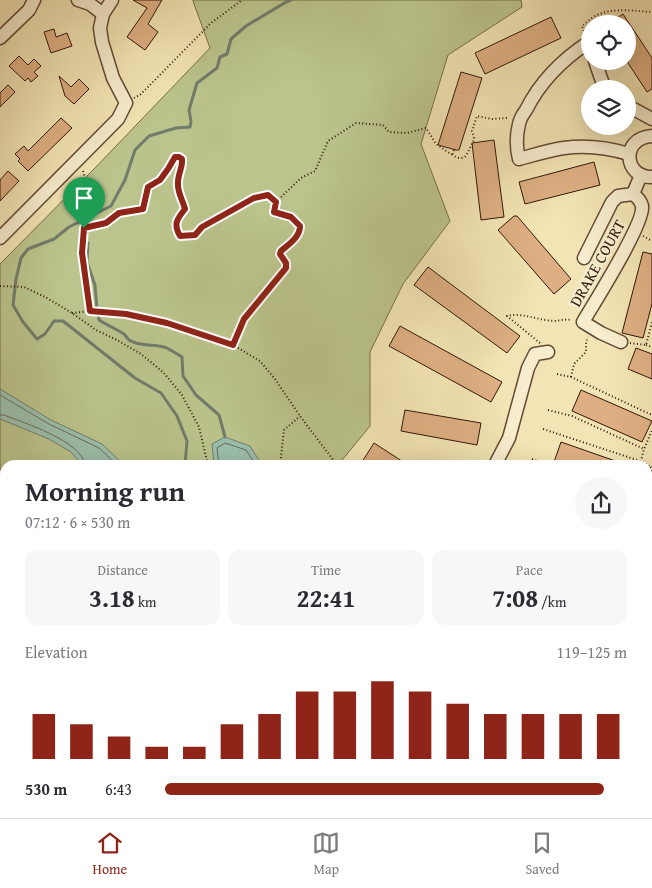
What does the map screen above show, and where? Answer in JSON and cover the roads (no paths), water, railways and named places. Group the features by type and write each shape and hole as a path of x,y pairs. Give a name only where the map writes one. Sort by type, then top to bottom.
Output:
{"street":[{"path":"0,38 29,10 34,0"},
{"path":"78,0 90,4 103,14"},
{"path":"0,238 118,119 126,102 113,78 102,42 100,28 103,14 112,0"},
{"path":"581,48 548,76 530,101 519,122 516,137 519,158 564,148 592,147 611,149 629,154"},
{"path":"636,110 652,119"},
{"path":"633,194 647,176 636,172 632,167 629,154 634,143 639,138 652,136"},
{"name":"DRAKE COURT","path":"584,258 612,202 618,196 633,194 639,199 642,206 641,214 629,243 588,325 621,342"},
{"path":"498,460 509,438 528,368 535,354 548,352"}],"water":[{"path":"0,389 51,420 102,444 119,460 78,460 71,452 49,439 0,419"},
{"path":"225,437 250,446 259,460 214,460 212,444"}],"waterway":[{"path":"185,460 187,441 177,416 161,393 135,378 63,321 54,321 45,334 37,339 23,322 13,305 16,279 21,258 28,249 54,239 69,227 111,206 125,180 135,150 149,136 176,128 190,127 189,110 197,83 217,68 220,57 227,54 231,39 246,26 291,0"},
{"path":"88,243 87,262 95,285 97,309"},
{"path":"98,314 99,320 124,334 129,340 165,347 182,357 183,376 196,395 219,415 225,437"}]}
